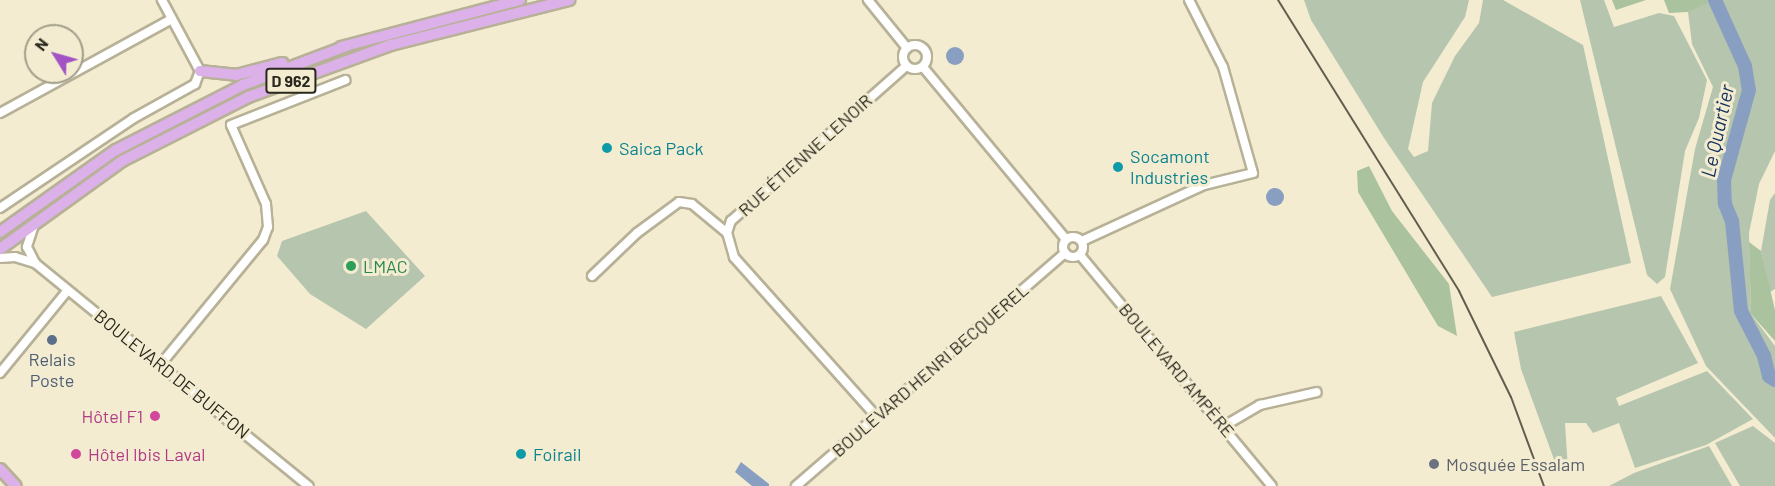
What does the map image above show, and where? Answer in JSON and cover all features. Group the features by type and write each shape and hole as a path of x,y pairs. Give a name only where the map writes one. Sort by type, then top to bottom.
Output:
{"main road":[{"name":"D 962","path":"0,232 116,150 243,85 346,46 520,0"},
{"name":"D 962","path":"0,249 38,219 122,161 248,97 391,45 569,0"},
{"path":"200,71 236,75 346,46"},
{"path":"0,468 16,486"},
{"path":"0,476 9,486"}],"street":[{"path":"0,208 134,118 186,92 195,84 200,71 162,0"},
{"path":"868,0 907,48"},
{"path":"1082,241 1204,185 1253,173 1223,67 1189,0"},
{"path":"0,113 172,20"},
{"path":"917,45 924,48 928,60 923,67 913,70 906,66 903,55 907,48 917,45"},
{"name":"RUE ÉTIENNE LENOIR","path":"876,416 734,257 727,233 731,221 906,66"},
{"path":"923,67 1066,239 1065,254 1070,257 1080,255 1082,241"},
{"path":"161,364 263,240 268,227 266,204 231,125 345,80"},
{"path":"592,276 637,233 679,202 692,204 727,233"},
{"path":"35,263 27,247 38,219"},
{"path":"1066,239 1076,237 1082,241"},
{"name":"BOULEVARD HENRI BECQUEREL","path":"796,486 1065,254"},
{"name":"BOULEVARD AMPÈRE","path":"1080,255 1272,486"},
{"path":"0,258 15,257 35,263"},
{"name":"BOULEVARD DE BUFFON","path":"35,263 308,486"},
{"path":"0,373 68,290"},
{"path":"1224,426 1260,405 1317,392"}],"green space":[{"path":"1304,0 1469,0 1465,17 1423,82 1408,149 1414,157 1428,151 1432,103 1455,56 1479,23 1483,0 1503,0 1583,45 1631,263 1492,297 1384,138 1311,20"},
{"path":"1580,0 1604,0 1614,27 1659,13 1674,16 1707,80 1699,118 1685,151 1665,277 1657,284 1647,275"},
{"path":"1612,0 1646,0 1616,10"},
{"path":"1664,0 1707,0 1709,2 1688,12 1669,13"},
{"path":"1707,0 1775,0 1775,151 1759,184 1749,233 1751,314 1775,346 1775,438 1706,366 1670,289 1695,149 1713,87 1692,44 1688,12"},
{"path":"1369,166 1392,211 1449,284 1457,336 1438,326 1358,192 1357,171"},
{"path":"1775,193 1775,289 1770,292 1761,251 1770,200"},
{"name":"LMAC","path":"366,211 425,276 366,329 310,294 277,256 282,241"},
{"path":"1749,242 1761,251 1775,310 1775,341 1751,314"},
{"path":"1661,296 1698,363 1616,398 1619,406 1707,371 1753,419 1706,445 1635,468 1619,423 1593,433 1586,423 1565,423 1568,470 1559,473 1521,369 1514,332"},
{"path":"1753,426 1775,443 1775,486 1740,486 1715,443"},
{"path":"1709,446 1732,486 1609,486 1634,473"}],"water":[{"path":"955,47 963,52 964,56 959,64 955,65 947,60 946,56 951,48"},
{"path":"1275,188 1281,191 1284,197 1281,203 1275,206 1269,203 1266,197 1269,191"},
{"path":"741,462 769,486 752,486 735,472"}],"waterway":[{"name":"Le Quartier","path":"1715,0 1745,66 1749,90 1724,180 1725,204 1732,221 1741,311 1764,356 1769,376 1775,380"}],"railway":[{"path":"1278,0 1459,291 1511,397 1544,486"}],"place":[{"name":"Saica Pack","path":"607,148"},
{"name":"Socamont Industries","path":"1118,167"},
{"name":"LMAC","path":"351,266"},
{"name":"Relais Poste","path":"52,340"},
{"name":"Hôtel F1","path":"155,416"},
{"name":"Hôtel Ibis Laval","path":"76,454"},
{"name":"Foirail","path":"521,454"},
{"name":"Mosquée Essalam","path":"1434,464"}]}
